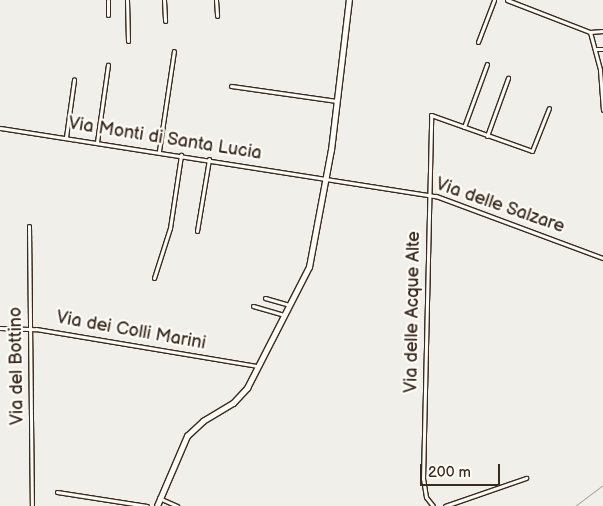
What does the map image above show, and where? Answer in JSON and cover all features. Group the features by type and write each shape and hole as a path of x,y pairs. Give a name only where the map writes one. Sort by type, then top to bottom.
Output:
{"main road":[{"path":"157,506 186,438 200,423 239,398 258,366 311,260 338,101 349,0"}],"street":[{"path":"108,0 108,15"},
{"path":"127,0 128,41"},
{"path":"164,0 165,21"},
{"path":"216,0 217,16"},
{"path":"478,42 494,0"},
{"path":"508,0 590,32 603,31"},
{"path":"590,32 601,68 603,107"},
{"path":"595,49 603,49"},
{"path":"159,152 174,51"},
{"path":"487,64 464,127 532,151 549,108"},
{"path":"97,142 108,65"},
{"path":"487,136 508,78"},
{"path":"66,137 74,80"},
{"path":"231,86 338,101"},
{"name":"Via delle Acque Alte","path":"433,506 427,498 423,479 431,116 464,127"},
{"name":"Via Monti di Santa Lucia","path":"0,128 326,178"},
{"path":"154,278 171,226 181,155"},
{"path":"196,231 209,159"},
{"name":"Via delle Salzare","path":"326,178 429,195 603,258"},
{"name":"Via del Bottino","path":"28,226 32,506"},
{"path":"265,298 289,305"},
{"path":"253,306 284,315"},
{"name":"Via dei Colli Marini","path":"0,328 30,328 258,366"},
{"path":"445,506 526,478"},
{"path":"57,492 147,506"},
{"path":"159,498 177,506"}],"waterway":[{"path":"575,506 603,485"}]}
